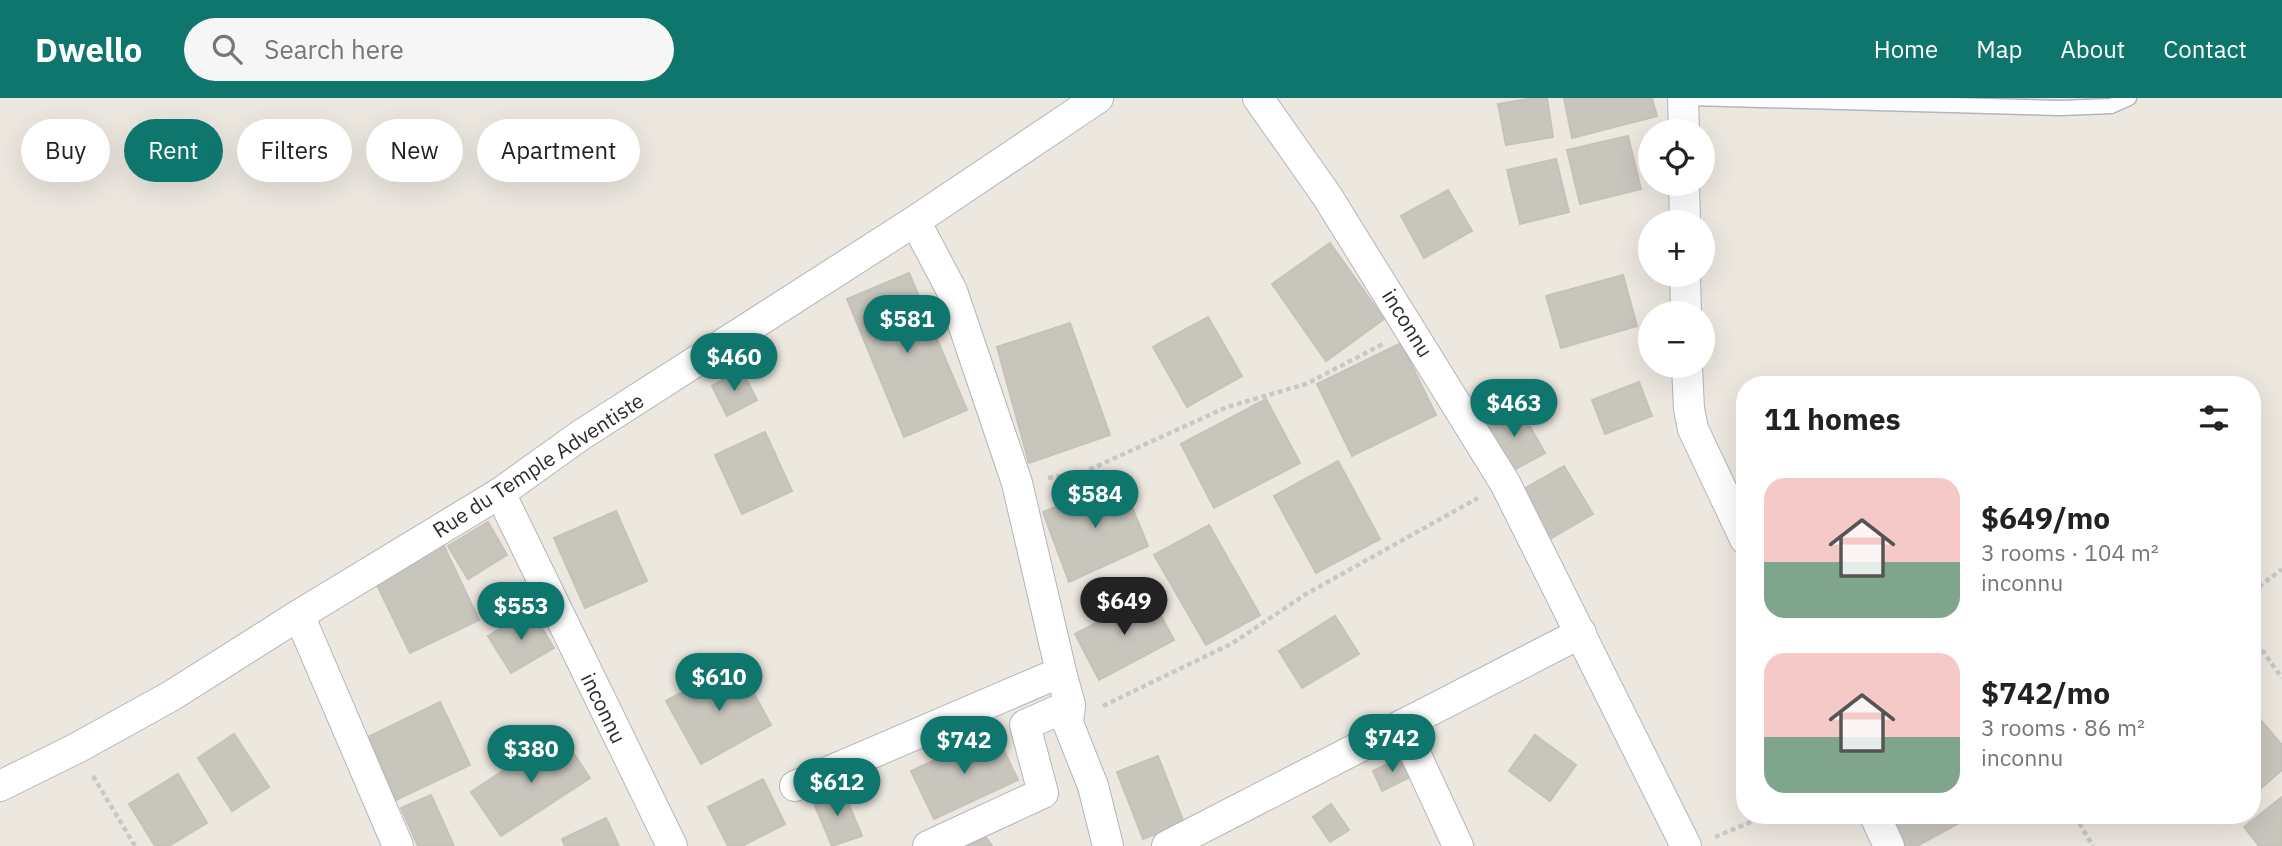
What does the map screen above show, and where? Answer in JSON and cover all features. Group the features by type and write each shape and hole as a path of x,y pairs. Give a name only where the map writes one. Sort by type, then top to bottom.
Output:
{"street":[{"name":"Rue du Temple Adventiste","path":"0,786 77,748 170,696 500,493 581,435 915,221 1098,98"},
{"name":"inconnu","path":"1258,98 1327,196 1505,483 1581,633 1695,843"},
{"path":"1683,98 1684,119"},
{"path":"915,221 952,291 1017,483 1069,714 1093,786 1108,846"},
{"path":"1687,378 1693,429 1736,520"},
{"name":"inconnu","path":"500,493 672,846"},
{"path":"299,615 398,846"},
{"path":"1167,846 1223,834 1402,726 1581,633"},
{"path":"796,786 1061,672"},
{"path":"928,846 1043,793 1025,725 1069,714"},
{"path":"1402,726 1458,846"},
{"path":"1879,824 1889,846"}],"lane":[{"path":"1692,98 2061,108 2111,106 2129,98"}],"path":[{"path":"1017,483 1082,472 1227,407 1306,384 1411,329"},
{"path":"1069,714 1233,643 1306,594 1505,483"},
{"path":"2261,585 2282,569"},
{"path":"2261,649 2282,678"},
{"path":"77,748 135,846"},
{"path":"1695,843 1744,824"},
{"path":"2080,824 2092,846"}],"building":[{"path":"1547,98 1553,137 1506,145 1498,104"},
{"path":"1564,98 1652,98 1657,116 1572,138"},
{"path":"1628,136 1638,177 1638,190 1580,204 1567,150"},
{"path":"1556,159 1569,212 1520,224 1507,170"},
{"path":"1448,190 1472,231 1424,258 1401,216"},
{"path":"1330,243 1384,319 1326,361 1272,284"},
{"path":"909,273 967,410 904,437 847,299"},
{"path":"1623,275 1637,326 1561,348 1546,296"},
{"path":"1208,317 1242,376 1187,407 1153,347"},
{"path":"1070,323 1110,435 1029,463 997,347"},
{"path":"1401,343 1436,415 1352,456 1317,384"},
{"path":"741,369 757,400 727,416 712,386"},
{"path":"1639,382 1652,416 1605,434 1592,400"},
{"path":"1266,399 1300,463 1214,508 1181,444"},
{"path":"1518,405 1545,453 1510,472 1484,424"},
{"path":"765,432 792,491 742,514 715,455"},
{"path":"1338,461 1380,539 1316,573 1274,496"},
{"path":"1564,466 1593,514 1550,539 1522,490"},
{"path":"1121,480 1148,546 1069,582 1043,512"},
{"path":"616,511 647,581 585,608 554,538"},
{"path":"488,522 507,555 468,579 448,546"},
{"path":"1209,525 1260,615 1206,645 1154,555"},
{"path":"443,544 479,620 410,653 373,577"},
{"path":"1150,595 1174,640 1099,680 1075,634"},
{"path":"531,610 554,648 511,673 488,636"},
{"path":"1335,616 1359,654 1302,688 1279,651"},
{"path":"737,662 771,725 701,764 666,701"},
{"path":"440,702 470,765 396,800 366,738"},
{"path":"2261,720 2282,745 2282,770 2261,788"},
{"path":"995,732 1018,780 934,819 911,771"},
{"path":"560,733 590,778 501,836 471,792"},
{"path":"234,734 269,787 232,811 198,758"},
{"path":"1535,735 1576,765 1550,801 1509,771"},
{"path":"1158,756 1184,823 1143,839 1117,772"},
{"path":"1402,757 1412,776 1382,791 1373,771"},
{"path":"178,774 207,823 169,846 155,846 129,804"},
{"path":"763,779 785,824 742,846 728,846 708,807"},
{"path":"842,788 862,836 832,846 813,801"},
{"path":"431,795 454,846 418,846 401,808"},
{"path":"2282,797 2282,846 2259,846 2244,827 2248,824 2261,824 2261,814"},
{"path":"1331,804 1349,830 1330,842 1313,817"},
{"path":"606,818 619,846 565,846 562,839"},
{"path":"1889,824 1957,824 1917,846 1901,846"},
{"path":"982,832 992,846 959,846"}]}
